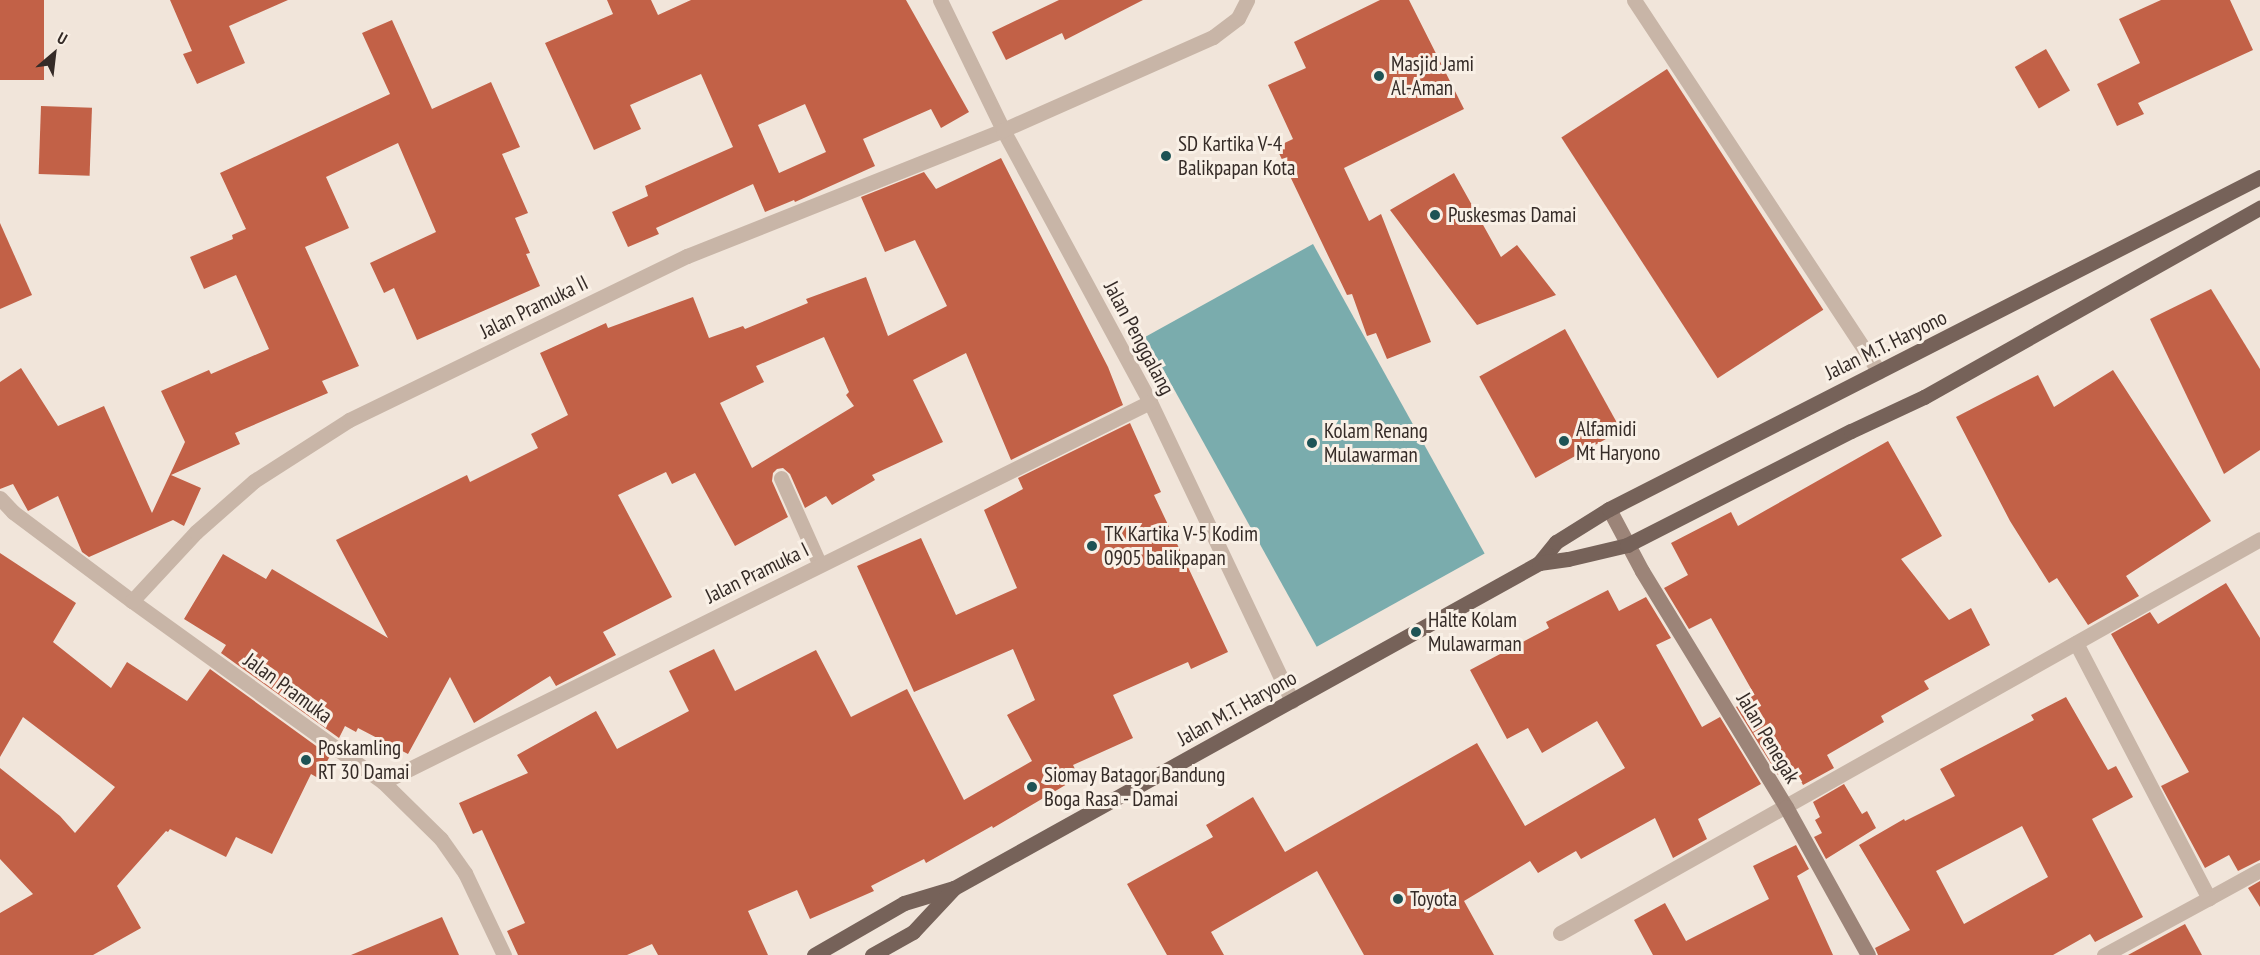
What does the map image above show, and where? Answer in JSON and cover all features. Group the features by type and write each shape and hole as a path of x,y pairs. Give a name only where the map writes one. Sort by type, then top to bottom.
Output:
{"main road":[{"name":"Jalan M.T. Haryono","path":"1539,563 1556,542 1609,509 2260,177"},
{"name":"Jalan M.T. Haryono","path":"814,955 904,903 954,888 1539,563 1627,545 1851,430 1924,397 2260,208"},
{"name":"Jalan M.T. Haryono","path":"872,955 913,932 954,888"}],"street":[{"name":"Jalan Penggalang","path":"940,0 1003,130 1150,402 1292,701"},
{"name":"Jalan Pramuka II","path":"132,601 196,532 254,481 349,420 687,256 1003,130 1213,37 1238,18 1247,0"},
{"path":"1634,0 1879,370"},
{"name":"Jalan Pramuka I","path":"383,782 1150,402"},
{"path":"782,478 820,565"},
{"name":"Jalan Pramuka","path":"0,498 13,512 132,601 383,782 441,839 465,873 504,955"},
{"name":"Jalan Penegak","path":"1609,509 1627,545 1786,807 1868,955"},
{"path":"1560,933 2260,539"},
{"path":"2076,643 2209,898"},
{"path":"2104,955 2260,870"}],"water":[{"name":"Kolam Renang Mulawarman","path":"1313,244 1485,554 1317,647 1145,337"}],"building":[{"path":"0,0 44,0 44,80 0,80"},
{"path":"170,0 288,0 229,26 245,63 197,84 183,54 192,51"},
{"path":"607,0 651,0 658,15 691,0 906,0 969,112 941,128 931,109 863,139 875,166 795,202 794,200 765,212 753,184 656,228 659,234 628,247 612,212 648,196 645,186 733,147 701,74 630,105 641,129 594,150 545,43 613,14","holes":["805,104 826,152 779,173 758,125"]},
{"path":"1059,0 1143,0 1065,40 1062,33 1006,60 992,32"},
{"path":"1380,0 1409,0 1464,109 1344,168 1369,221 1381,214 1431,342 1387,359 1376,333 1367,336 1352,294 1347,295 1276,147 1293,139 1268,85 1306,68 1294,42"},
{"path":"2161,0 2230,0 2253,50 2138,103 2144,114 2117,126 2097,84 2140,63 2119,19"},
{"path":"392,20 432,109 491,82 520,147 502,154 528,213 515,218 530,253 526,254 540,286 417,340 394,288 384,293 370,263 436,232 398,143 326,177 349,228 305,247 359,366 322,381 328,393 235,433 240,444 171,475 201,488 184,526 173,520 89,557 82,552 58,496 28,511 13,484 0,489 0,382 21,368 58,426 104,406 152,513 185,442 161,391 209,370 211,374 269,349 236,275 204,289 190,257 233,239 232,235 246,229 220,173 390,94 362,33"},
{"path":"2046,49 2070,91 2039,109 2015,67"},
{"path":"1667,69 1823,310 1718,378 1561,138"},
{"path":"41,106 92,108 90,176 39,174"},
{"path":"1001,158 1108,367 1123,405 1011,460 966,353 913,380 943,442 872,475 875,480 832,505 826,496 805,508 790,474 783,468 777,469 773,473 772,481 788,517 735,546 695,473 672,484 666,472 618,495 672,597 603,632 616,655 556,686 550,676 474,723 450,677 408,754 358,728 356,732 345,726 339,738 221,653 226,645 184,619 223,554 266,579 272,569 388,638 336,540 467,475 470,482 538,448 531,434 568,415 540,353 606,323 608,328 693,297 709,338 743,326 745,329 808,303 806,299 866,277 888,336 947,306 915,240 885,252 861,197 924,172 936,189","holes":["824,337 849,392 846,395 854,406 752,468 720,403 764,382 756,366"]},
{"path":"1454,173 1501,257 1517,245 1556,295 1477,325 1390,210"},
{"path":"0,223 32,295 0,309"},
{"path":"2211,289 2260,369 2260,450 2224,474 2150,319"},
{"path":"1565,329 1621,430 1536,478 1479,377"},
{"path":"2113,370 2211,521 2126,576 2139,596 2088,625 2057,578 2049,583 2010,521 1956,417 2038,375 2054,407"},
{"path":"1130,423 1161,492 1154,495 1228,652 1191,669 1188,662 1113,695 1133,738 1073,765 1079,777 993,828 992,826 926,863 924,859 871,886 874,891 810,919 797,890 748,911 768,955 658,955 652,944 627,955 518,955 507,931 525,923 482,830 473,834 459,803 528,773 517,755 596,711 617,749 689,711 669,671 714,649 735,691 816,650 851,717 907,689 964,800 1032,761 1007,715 1035,700 1013,649 914,692 857,566 921,538 956,615 1017,588 984,510 1023,489 1018,478"},
{"path":"1888,441 1942,536 1901,559 1949,620 1971,608 1990,645 1924,681 1929,689 1881,716 1884,722 1827,755 1834,768 1803,785 1793,766 1778,775 1736,707 1754,694 1711,618 1689,629 1664,588 1688,575 1671,543 1731,512 1738,526"},
{"path":"0,553 76,603 53,642 111,688 127,662 187,701 210,669 330,756 318,778 311,774 272,854 236,837 226,857 170,829 166,831 117,886 141,928 93,955 0,955 0,913 33,894 0,859 0,768 60,816 75,833 115,787 23,717 0,757"},
{"path":"2226,583 2260,638 2260,860 2238,871 2229,855 2205,868 2161,786 2189,772 2111,634 2150,612 2158,624"},
{"path":"1608,590 1619,611 1646,597 1671,638 1656,645 1702,727 1720,717 1761,784 1698,819 1707,839 1673,858 1655,818 1581,859 1576,851 1538,873 1530,861 1464,901 1494,955 1364,955 1317,871 1211,932 1224,955 1167,955 1127,884 1213,837 1206,825 1253,797 1285,852 1477,743 1525,826 1625,768 1597,721 1542,753 1528,728 1507,739 1470,670 1549,628 1546,622"},
{"path":"2066,697 2108,770 2116,766 2133,797 2092,819 2143,917 2095,942 2090,934 2053,955 1878,955 1875,948 1910,930 1859,845 1904,819 1905,821 1955,796 1940,769 2034,720 2031,715","holes":["2022,826 2048,877 1964,924 1936,871"]},
{"path":"1844,784 1862,814 1867,811 1876,828 1826,859 1814,837 1822,833 1815,820 1820,817 1813,802"},
{"path":"1796,845 1809,869 1797,876 1833,955 1653,955 1634,920 1665,903 1686,941 1769,899 1753,866"},
{"path":"2260,881 2260,907 2248,888"},
{"path":"442,917 459,955 351,955"},
{"path":"2185,924 2202,955 2128,955"}],"place":[{"name":"Masjid Jami Al-Aman","path":"1379,76"},
{"name":"SD Kartika V-4 Balikpapan Kota","path":"1166,156"},
{"name":"Puskesmas Damai","path":"1435,215"},
{"name":"Alfamidi Mt Haryono","path":"1564,441"},
{"name":"Kolam Renang Mulawarman","path":"1312,443"},
{"name":"TK Kartika V-5 Kodim 0905 balikpapan","path":"1092,546"},
{"name":"Halte Kolam Mulawarman","path":"1416,632"},
{"name":"Poskamling RT 30 Damai","path":"306,760"},
{"name":"Siomay Batagor Bandung Boga Rasa - Damai","path":"1032,787"},
{"name":"Toyota","path":"1398,899"}]}
